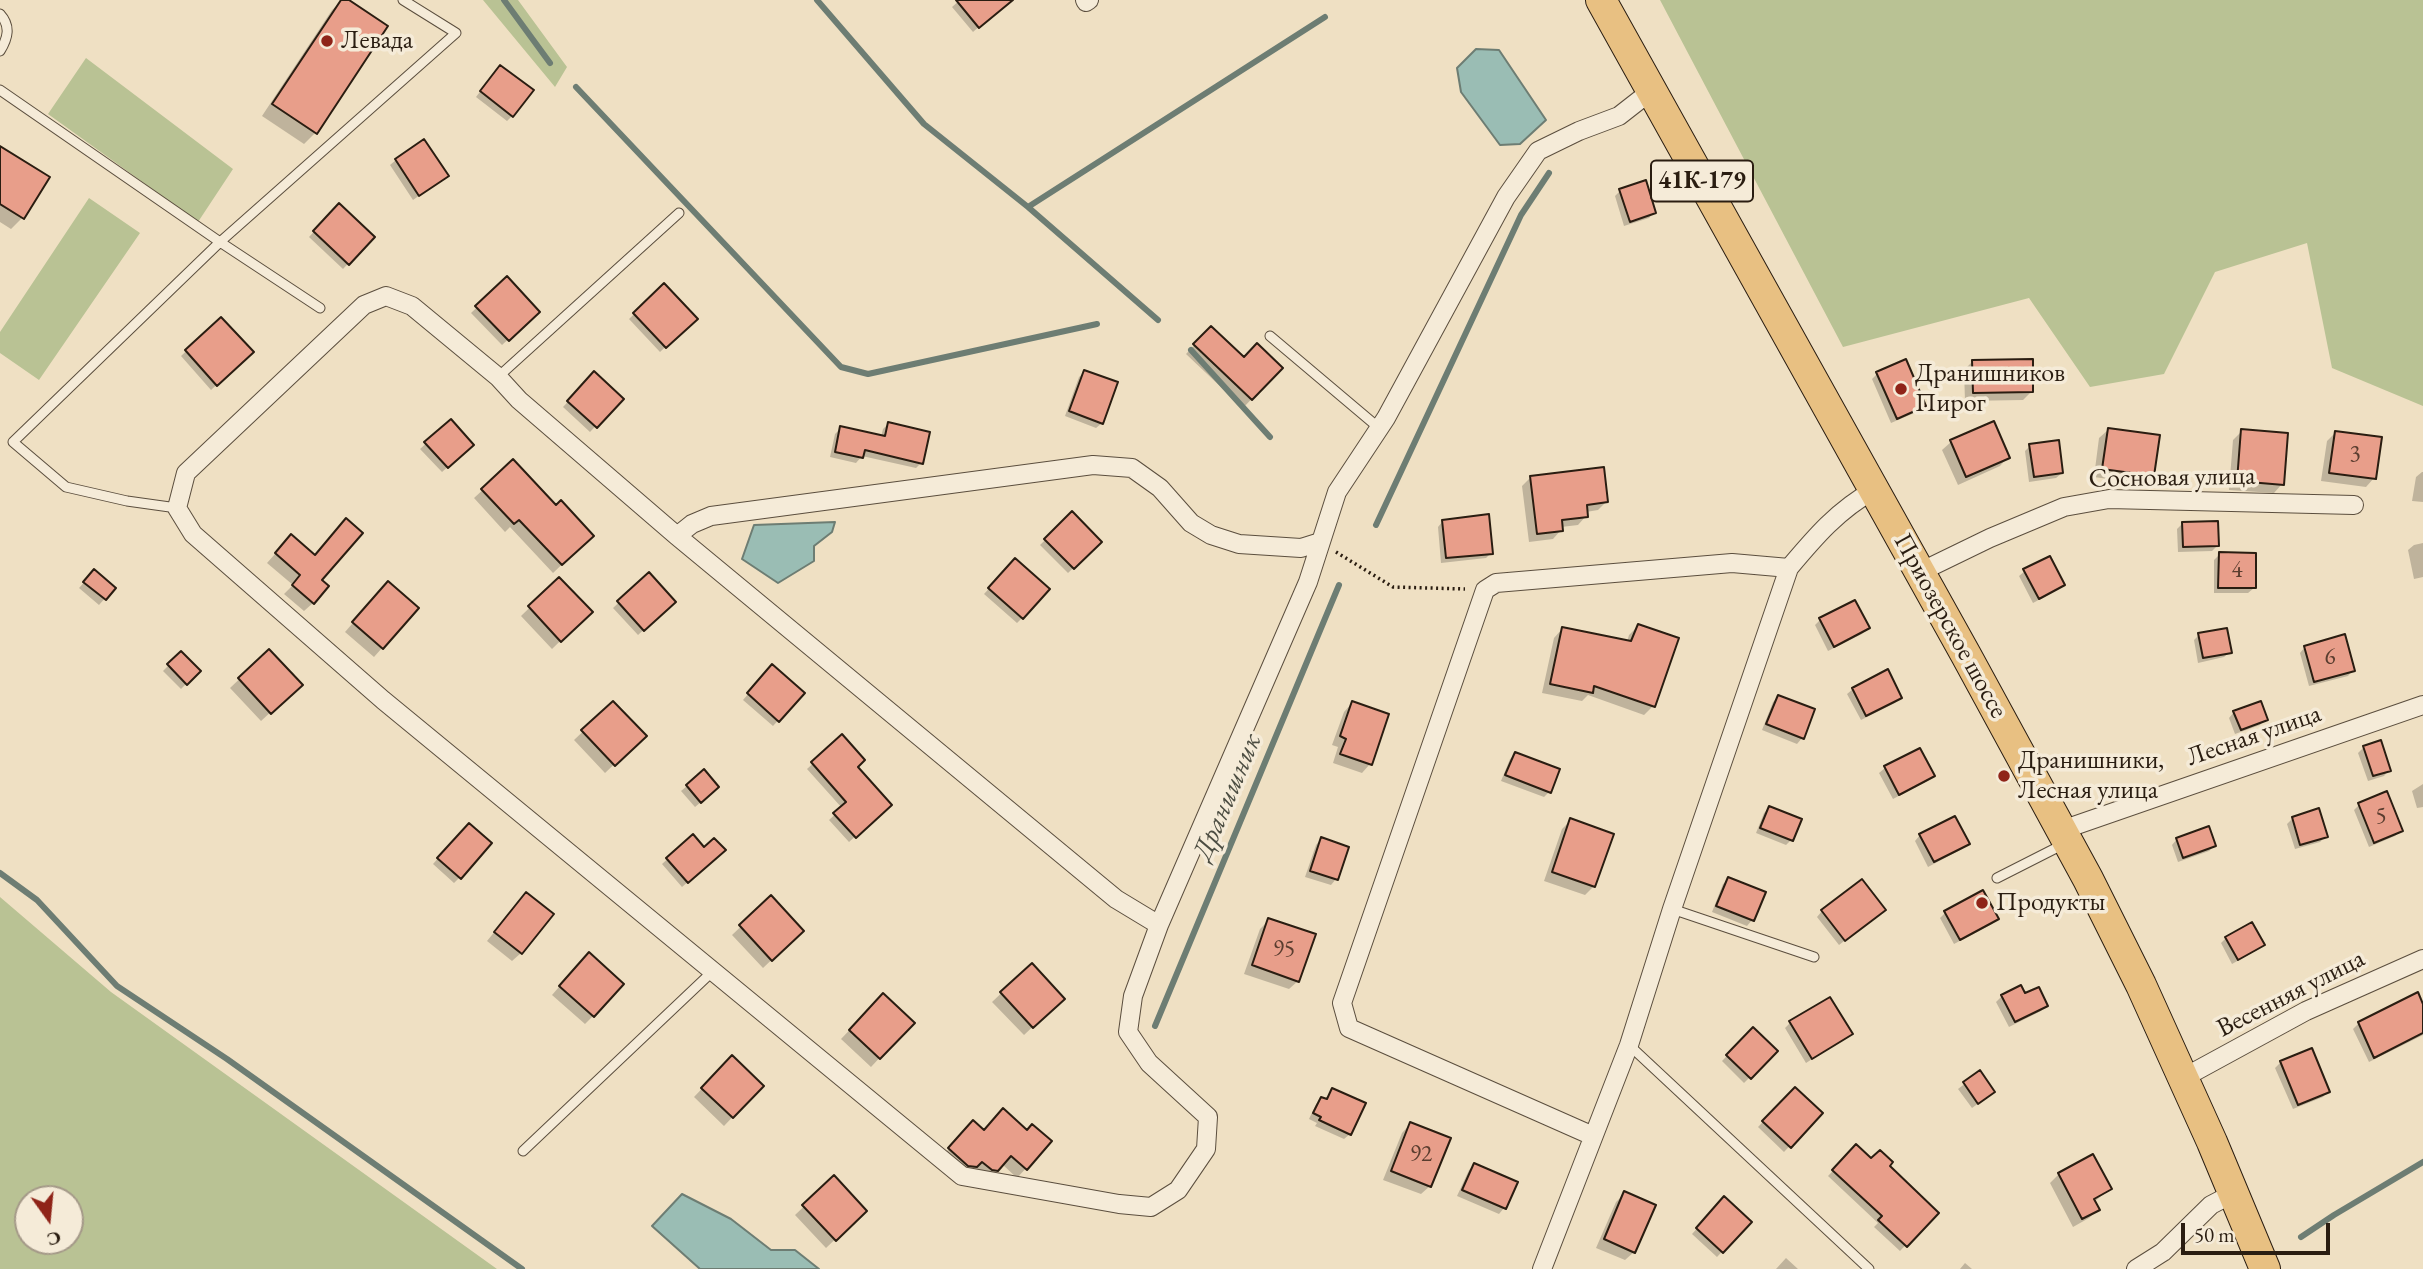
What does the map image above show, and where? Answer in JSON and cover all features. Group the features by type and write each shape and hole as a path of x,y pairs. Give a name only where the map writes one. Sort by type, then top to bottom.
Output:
{"main road":[{"name":"Приозерское шоссе","path":"1601,0 1920,572 2107,916 2183,1078 2265,1269"}],"street":[{"path":"1159,925 1116,899 677,537 519,400 498,377 412,306 386,296 364,305 186,473 177,508 193,534 373,692 962,1176 1119,1204 1151,1207 1178,1190 1206,1149 1208,1117 1149,1063 1128,1031 1133,996 1159,925 1308,582 1337,492 1379,428 1506,197 1538,151 1619,116 1651,91"},
{"path":"677,537 692,524 712,516 1093,464 1132,468 1160,488 1191,523 1211,535 1239,544 1301,548 1320,542"},
{"path":"1543,1266 1629,1045 1672,909 1789,568 1823,528 1851,502 1874,490"},
{"name":"Сосновая улица","path":"1920,572 1990,538 2064,508 2109,499 2354,505"},
{"path":"1593,1136 1349,1028 1342,1003 1485,590 1496,583 1732,563 1789,568"},
{"name":"Лесная улица","path":"2065,836 2423,705"},
{"name":"Весенняя улица","path":"2183,1078 2306,1011 2423,958"},
{"path":"2136,1269 2163,1252 2211,1205 2234,1193"}],"lane":[{"path":"177,508 66,487 13,442 220,242 456,33 403,0"},
{"path":"0,14 8,25 7,40 0,51"},
{"path":"0,90 320,308"},
{"path":"498,377 679,213"},
{"path":"1270,336 1379,428"},
{"path":"1997,878 2065,836"},
{"path":"1672,909 1814,957"},
{"path":"523,1151 713,971"},
{"path":"1629,1045 1869,1269"}],"path":[{"path":"1320,542 1393,587 1485,590"}],"green space":[{"path":"483,0 518,0 567,67 555,87"},
{"path":"1660,0 2423,0 2423,406 2332,368 2307,243 2215,272 2164,374 2090,387 2029,298 1843,347"},
{"path":"86,58 233,169 198,222 48,114"},
{"path":"89,198 140,233 39,380 0,353 0,332"},
{"path":"0,897 111,992 497,1269 0,1269"}],"water":[{"path":"1476,49 1499,50 1546,120 1520,144 1500,145 1461,92 1457,68"},
{"path":"835,522 832,532 814,546 814,561 778,583 742,559 754,525"},
{"path":"682,1194 731,1219 771,1250 795,1250 819,1269 700,1269 652,1226"}],"building":[{"path":"341,0 349,0 388,26 317,134 272,104"},
{"path":"956,0 1013,0 979,28"},
{"path":"500,65 534,90 513,117 480,91"},
{"path":"424,139 449,176 419,196 395,159"},
{"path":"0,146 50,177 24,219 0,204"},
{"path":"1646,180 1656,213 1630,222 1619,189"},
{"path":"339,203 375,237 349,265 313,231"},
{"path":"507,276 540,312 509,341 475,306"},
{"path":"664,283 698,319 666,348 633,313"},
{"path":"221,317 254,352 217,386 185,350"},
{"path":"1211,326 1244,357 1257,343 1283,368 1252,400 1193,344"},
{"name":"Дранишников Пирог","path":"1906,359 1926,406 1897,419 1876,372"},
{"path":"2033,359 2033,392 1973,393 1972,360"},
{"path":"1084,370 1118,382 1103,424 1069,411"},
{"path":"594,371 624,399 597,428 567,401"},
{"path":"451,419 474,445 448,468 424,442"},
{"path":"1994,421 2010,458 1966,477 1950,440"},
{"path":"888,422 930,432 923,464 865,450 863,458 835,452 840,426 885,436"},
{"path":"2108,428 2160,435 2154,476 2102,469"},
{"path":"2241,429 2288,433 2284,485 2237,481"},
{"path":"2335,431 2382,437 2376,479 2329,473"},
{"path":"2059,440 2063,473 2034,477 2029,444"},
{"path":"513,459 556,505 561,500 594,536 562,565 519,520 514,524 481,489"},
{"path":"1604,467 1608,502 1587,505 1588,517 1562,520 1563,531 1537,534 1530,476"},
{"path":"1072,511 1102,542 1074,569 1044,539"},
{"path":"1489,514 1493,554 1446,558 1442,520"},
{"path":"346,518 363,533 322,580 329,586 314,604 292,585 300,575 275,553 291,534 315,555"},
{"path":"2218,521 2219,546 2183,547 2182,522"},
{"path":"2219,552 2256,553 2256,588 2218,588"},
{"path":"2050,556 2065,585 2039,599 2023,569"},
{"path":"1015,558 1050,589 1023,619 988,588"},
{"path":"94,569 116,588 106,600 83,582"},
{"path":"649,572 676,602 644,631 617,601"},
{"path":"559,577 593,612 561,642 528,606"},
{"path":"388,581 419,608 383,649 352,622"},
{"path":"1855,600 1870,628 1834,647 1819,618"},
{"path":"1638,624 1679,638 1655,707 1594,686 1593,693 1550,684 1562,627 1631,641"},
{"path":"2227,628 2232,653 2203,658 2198,633"},
{"path":"2345,634 2355,671 2314,682 2304,646"},
{"path":"269,649 303,685 271,714 238,678"},
{"path":"181,651 201,671 187,685 167,664"},
{"path":"772,664 805,693 779,722 747,693"},
{"path":"1888,669 1902,698 1866,716 1852,688"},
{"path":"1778,695 1815,709 1804,739 1766,724"},
{"path":"613,701 647,736 615,766 581,730"},
{"path":"1352,701 1389,714 1372,765 1340,754 1346,739 1340,736"},
{"path":"2261,701 2268,720 2241,730 2233,711"},
{"path":"842,734 865,760 858,767 892,805 856,838 833,813 846,802 811,762"},
{"path":"2381,740 2391,771 2373,776 2363,746"},
{"path":"1920,748 1935,776 1899,795 1884,766"},
{"path":"1515,752 1560,769 1551,793 1505,775"},
{"path":"704,769 719,787 701,803 686,785"},
{"path":"2387,791 2403,831 2374,843 2358,803"},
{"path":"1769,806 1802,819 1793,841 1760,828"},
{"path":"2319,808 2328,837 2300,845 2292,817"},
{"path":"1955,816 1970,844 1934,862 1919,834"},
{"path":"1570,818 1614,834 1595,887 1552,872"},
{"path":"469,823 492,843 461,879 437,858"},
{"path":"2209,826 2216,846 2183,858 2176,838"},
{"path":"693,834 704,847 714,838 726,850 688,883 666,858"},
{"path":"1321,837 1349,847 1338,880 1310,871"},
{"path":"1728,877 1766,892 1754,921 1716,906"},
{"path":"1862,879 1886,910 1845,941 1821,910"},
{"path":"1983,890 1999,919 1960,940 1944,911"},
{"path":"526,892 554,914 522,954 494,932"},
{"path":"771,895 804,931 772,961 739,925"},
{"path":"1268,918 1316,934 1299,982 1252,965"},
{"path":"2252,922 2265,945 2238,960 2225,937"},
{"path":"589,952 624,984 594,1017 559,986"},
{"path":"1032,963 1065,999 1033,1028 1000,992"},
{"path":"2021,985 2025,993 2039,987 2048,1006 2015,1022 2001,995"},
{"path":"2418,992 2423,1004 2423,1033 2374,1058 2358,1022"},
{"path":"883,993 915,1023 880,1059 849,1030"},
{"path":"1830,997 1853,1034 1812,1059 1789,1021"},
{"path":"1753,1027 1778,1051 1751,1079 1726,1055"},
{"path":"2312,1048 2330,1092 2298,1105 2280,1061"},
{"path":"732,1055 764,1086 733,1118 701,1088"},
{"path":"1980,1070 1995,1092 1978,1104 1963,1082"},
{"path":"1795,1087 1823,1113 1791,1148 1762,1121"},
{"path":"1332,1088 1366,1103 1351,1135 1319,1120 1321,1117 1313,1113 1321,1097 1327,1099"},
{"path":"1003,1108 1027,1130 1032,1124 1052,1141 1027,1170 1011,1156 998,1171 982,1162 977,1167 968,1166 948,1148 973,1120 984,1130"},
{"path":"1410,1122 1451,1138 1431,1187 1391,1171"},
{"path":"1856,1144 1871,1158 1880,1150 1893,1162 1890,1166 1939,1213 1907,1247 1878,1220 1882,1216 1832,1170"},
{"path":"2093,1154 2112,1189 2094,1199 2100,1210 2082,1219 2058,1173"},
{"path":"1474,1163 1518,1182 1506,1209 1462,1190"},
{"path":"834,1175 867,1211 836,1241 802,1205"},
{"path":"1624,1191 1656,1205 1635,1253 1604,1239"},
{"path":"1724,1196 1752,1222 1723,1253 1696,1228"}],"waterway":[{"path":"504,0 550,63"},
{"path":"817,0 924,124 1028,207 1325,17"},
{"path":"576,87 841,367 868,374 1097,324"},
{"path":"1376,525 1521,215 1549,173"},
{"path":"1028,207 1158,320"},
{"path":"1191,350 1270,437"},
{"name":"Дранишник","path":"1155,1026 1339,585"},
{"path":"0,873 37,900 117,986 227,1059 522,1269"},
{"name":"Дранишник","path":"2301,1237 2423,1162"}],"place":[{"name":"Левада","path":"327,41"},
{"name":"Дранишников Пирог","path":"1901,389"},
{"name":"Дранишники, Лесная улица","path":"2004,776"},
{"name":"Продукты","path":"1982,903"}]}
